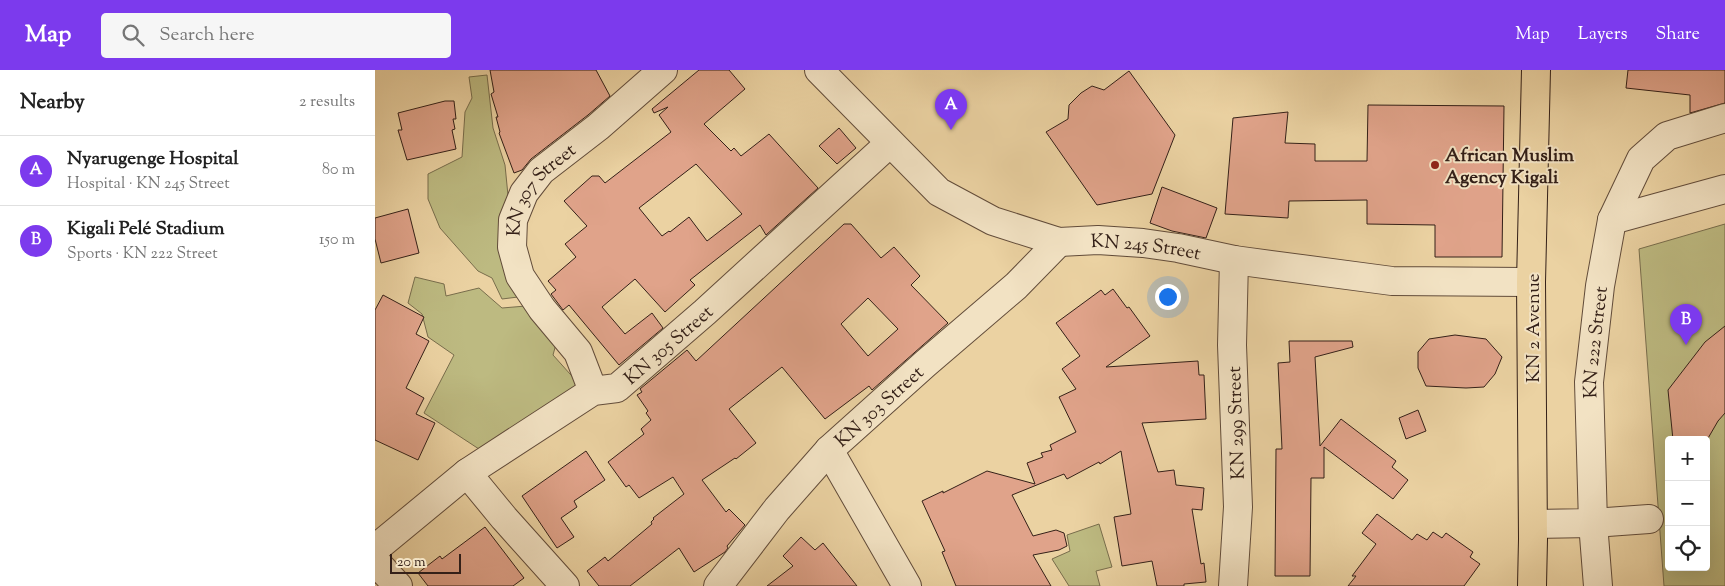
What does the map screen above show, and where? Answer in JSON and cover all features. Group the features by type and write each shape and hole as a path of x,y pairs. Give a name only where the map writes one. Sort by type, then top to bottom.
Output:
{"main road":[{"name":"KN 2 Avenue","path":"1532,586 1531,282 1536,70"}],"street":[{"name":"KN 307 Street","path":"593,391 578,352 542,310 520,276 511,247 513,220 524,193 541,171 598,127 663,70"},
{"name":"KN 245 Street","path":"819,70 939,192 993,221 1059,242 1098,240 1143,243 1234,260 1392,281 1531,282"},
{"name":"KN 222 Street","path":"1598,586 1593,523 1589,382 1600,286 1613,220 1641,160 1667,136 1725,118"},
{"name":"KN 305 Street","path":"375,549 467,474 593,391 617,388 705,312 891,143"},
{"path":"1613,220 1725,189"},
{"name":"KN 303 Street","path":"718,586 777,509 829,450 926,363 1017,286 1059,242"},
{"name":"KN 299 Street","path":"1233,586 1239,507 1232,345 1234,260"},
{"path":"829,450 907,586"},
{"path":"467,474 565,586"},
{"path":"1533,524 1593,523 1649,519"},
{"path":"375,562 398,586"}],"shaded area":[{"path":"487,75 493,128 505,165 518,297 502,299 492,278 478,271 440,228 428,199 428,174 462,157 465,112 472,98 469,77"},
{"path":"1725,224 1725,586 1664,586 1639,249"},
{"path":"415,277 444,284 446,296 479,288 502,308 526,306 556,344 553,355 579,384 482,451 424,413 454,355 428,337 422,314 408,303"},
{"path":"1099,524 1112,567 1096,571 1100,586 1069,586 1052,559 1070,551 1067,535"}],"building":[{"path":"490,70 596,70 610,96 531,159 522,170 514,173 499,133 496,117 498,117 491,94 494,92"},
{"path":"699,70 729,70 745,89 704,124 731,151 734,148 741,156 769,134 818,188 766,235 760,225 690,280 695,285 665,312 635,279 602,307 625,334 652,313 663,328 619,365 569,305 563,310 551,294 556,290 548,281 576,257 565,244 587,226 564,201 592,176 599,176 605,183 671,132 659,115 668,107 654,113 652,109","holes":["696,164 742,214 707,241 689,217 662,236 639,208"]},
{"path":"1628,70 1725,70 1725,103 1690,113 1690,95 1626,88"},
{"path":"1129,71 1175,135 1152,194 1097,205 1046,132 1068,119 1069,105 1081,93 1092,86 1104,90"},
{"path":"445,101 454,101 456,119 453,119 455,129 452,130 456,149 407,160 398,130 402,130 398,113"},
{"name":"African Muslim Agency Kigali","path":"1368,105 1504,106 1502,257 1435,257 1435,225 1367,224 1367,200 1289,201 1288,218 1225,214 1233,118 1288,112 1285,143 1315,144 1315,161 1367,161"},
{"path":"839,128 856,148 837,164 819,146"},
{"path":"1162,187 1217,208 1206,238 1172,231 1150,223"},
{"path":"408,209 419,253 381,263 375,239 375,218"},
{"path":"844,224 851,224 881,258 894,247 920,276 911,285 948,323 872,390 869,386 825,419 782,367 729,409 756,443 736,459 702,480 726,512 729,509 745,525 727,546 728,548 725,552 694,572 679,548 630,586 599,586 587,571 605,557 608,561 652,524 653,518 684,494 673,477 639,498 629,485 626,487 608,462 644,434 641,429 651,420 646,413 648,411 637,395 642,392 640,389 687,350 696,361","holes":["868,298 898,329 868,356 841,324"]},
{"path":"1113,289 1150,336 1106,367 1198,361 1199,375 1204,375 1206,419 1142,423 1158,472 1174,470 1176,485 1204,488 1202,510 1192,509 1201,564 1204,563 1206,582 1184,584 1184,586 1157,586 1152,561 1122,566 1114,517 1131,514 1121,451 1100,464 1099,462 1067,479 1064,474 1012,495 1033,536 1056,530 1064,533 1067,546 1059,550 1033,555 1051,586 956,586 942,552 945,551 922,501 943,491 943,493 987,471 1035,484 1027,463 1043,457 1041,453 1052,450 1050,445 1076,432 1059,397 1076,389 1062,369 1080,356 1056,323 1101,290 1105,295"},
{"path":"383,295 424,317 416,334 429,341 406,388 424,398 416,414 435,423 418,460 375,440 375,310"},
{"path":"1725,326 1725,413 1709,436 1673,436 1668,390 1705,342"},
{"path":"1455,335 1486,339 1502,357 1495,374 1484,387 1426,386 1418,368 1418,352 1429,339"},
{"path":"1289,341 1352,341 1353,347 1315,357 1320,446 1341,419 1396,461 1392,467 1408,480 1393,499 1324,447 1324,478 1311,478 1310,576 1275,576 1276,449 1282,449 1278,363 1290,362"},
{"path":"1418,410 1426,431 1406,439 1399,418"},
{"path":"586,451 605,480 574,501 577,507 561,518 574,537 557,548 522,496"},
{"path":"1377,514 1412,540 1417,534 1427,540 1433,532 1442,538 1446,533 1473,552 1470,557 1480,564 1464,586 1348,586 1356,576 1352,576 1376,544 1362,533"},
{"path":"485,527 524,578 513,586 428,586 418,573 440,556 442,559"},
{"path":"801,537 815,550 823,543 857,586 767,586 793,566 783,556"}],"place":[{"name":"Nyarugenge Hospital","path":"951,130"},
{"name":"African Muslim Agency Kigali","path":"1435,165"},
{"name":"Kigali Pelé Stadium","path":"1686,345"}]}
